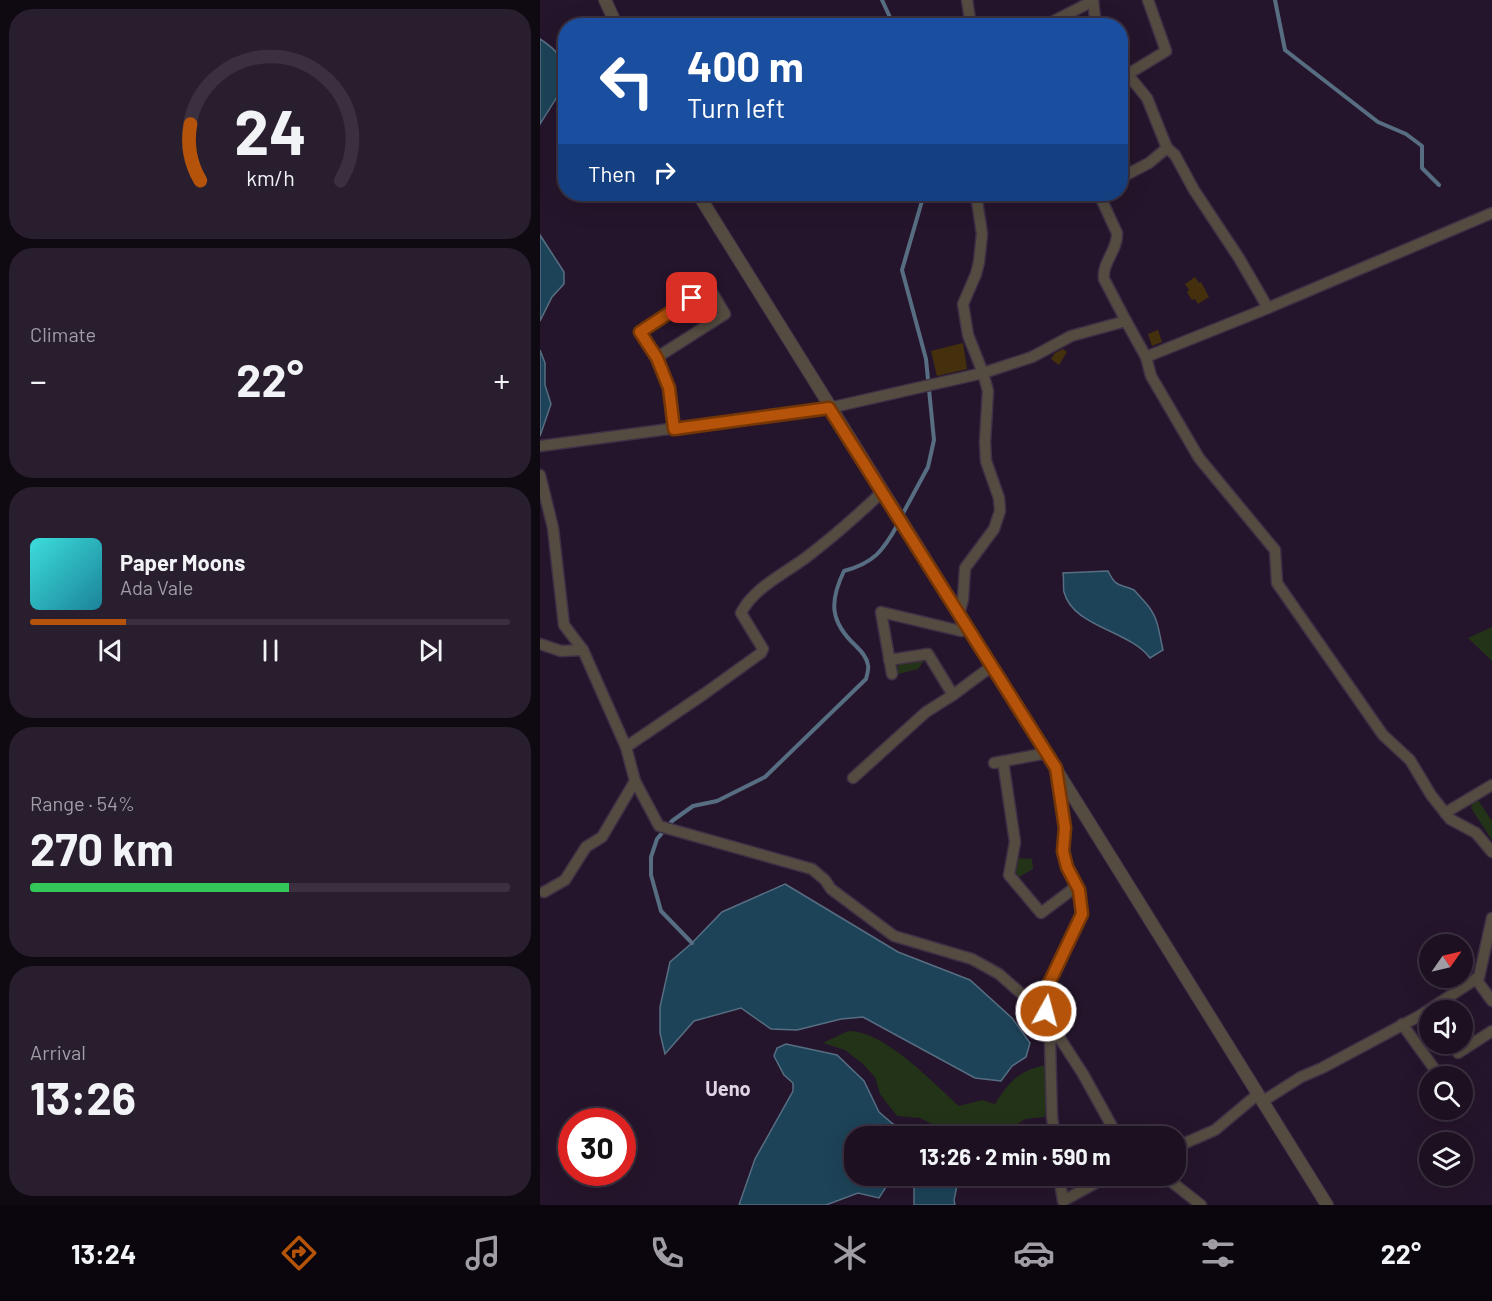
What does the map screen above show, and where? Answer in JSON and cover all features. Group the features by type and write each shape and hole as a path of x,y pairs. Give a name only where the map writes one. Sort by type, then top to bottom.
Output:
{"street":[{"path":"605,0 613,18"},
{"path":"967,0 970,18"},
{"path":"1128,74 1166,51 1148,0"},
{"path":"1060,18 1093,1 1096,18"},
{"path":"1128,79 1147,98 1167,148 1175,155 1194,190 1239,258 1268,308"},
{"path":"1128,174 1149,163 1167,148"},
{"path":"702,201 1327,1205"},
{"path":"959,614 963,599 962,585 965,568 994,529 1000,511 999,498 986,461 988,391 984,373 968,335 963,304 979,262 982,234 977,201"},
{"path":"1102,201 1117,233 1117,239 1103,272 1104,279 1146,357 1151,376 1199,458 1275,550 1277,583 1383,735 1410,760 1431,795 1450,819 1476,833 1492,852"},
{"path":"1146,357 1492,213"},
{"path":"657,358 725,315 709,287 640,332 657,358 669,388 674,429"},
{"path":"540,446 829,408 984,373 1032,357 1071,336 1126,321"},
{"path":"540,475 554,528 564,625 583,650 626,747 634,781 659,826 813,869 831,889 894,936 972,959 999,974 1025,997 1043,1025 1083,1074 1111,1126"},
{"path":"626,747 761,653 763,649 741,613 745,604 847,525 882,492"},
{"path":"892,674 881,612 961,631 967,627"},
{"path":"540,644 561,651 583,650"},
{"path":"889,660 928,654 953,695"},
{"path":"854,778 926,712 992,666"},
{"path":"1047,753 998,762 1015,842 1009,875 1041,913 1077,886"},
{"path":"1053,1126 1054,1038 1042,998 1080,921 1082,903 1063,851 1065,828 1056,768"},
{"path":"544,892 564,880 586,847 602,837 634,781"},
{"path":"1445,813 1492,785"},
{"path":"1450,1000 1479,977 1492,918"},
{"path":"1476,979 1492,1001"},
{"path":"1186,1143 1215,1130 1261,1097 1419,1017"},
{"path":"1402,1024 1432,1066"},
{"path":"1473,1043 1492,1031"},
{"path":"1061,1186 1063,1201 1090,1186"},
{"path":"1177,1186 1201,1205"}],"green space":[{"path":"1492,627 1492,661 1468,638"},
{"path":"924,661 918,669 898,674 897,667 900,664"},
{"path":"1478,800 1492,821 1492,840 1471,808 1472,804"},
{"path":"1017,858 1032,859 1033,869 1019,877 1015,871"},
{"path":"848,1031 877,1039 922,1072 959,1106 982,1100 995,1104 1016,1078 1029,1070 1046,1065 1047,1112 1044,1117 1025,1119 1014,1126 936,1126 920,1118 897,1116 880,1094 875,1077 863,1064 845,1050 823,1043"}],"water":[{"path":"540,39 558,55 558,94 540,124"},
{"path":"540,235 564,272 564,284 552,297 540,321"},
{"path":"540,350 545,363 545,385 551,404 540,436"},
{"path":"1108,571 1116,583 1134,590 1149,607 1155,618 1163,650 1150,658 1129,641 1078,613 1069,604 1064,592 1063,573"},
{"path":"785,884 898,952 970,980 1012,1018 1030,1043 1026,1057 1012,1066 1001,1081 975,1078 863,1017 841,1019 797,1030 771,1029 741,1008 694,1021 665,1054 660,1033 660,1007 670,962 722,912"},
{"path":"786,1044 837,1055 864,1081 879,1112 899,1126 844,1126 844,1186 887,1186 879,1198 858,1193 826,1205 739,1205 755,1159 793,1091 793,1083 784,1075 774,1056 777,1048"},
{"path":"914,1186 957,1186 955,1205 914,1205"}],"building":[{"path":"1195,277 1199,283 1201,282 1209,297 1198,304 1195,299 1192,300 1185,284"},
{"path":"1158,330 1162,342 1152,346 1148,334"},
{"path":"963,343 967,369 937,376 931,351"},
{"path":"1063,349 1067,352 1059,365 1051,359 1055,353"}],"waterway":[{"path":"882,0 890,18"},
{"path":"1275,0 1285,50 1378,122 1406,134 1422,146 1422,168 1439,185"},
{"path":"901,517 928,467 934,440 926,359 902,270 922,201"},
{"path":"692,943 661,911 651,875 651,857 657,839 672,821 693,806 717,801 765,777 866,679 868,668 866,659 841,629 837,620 834,602 836,592 844,571 863,564 877,555 898,524"}],"district":[{"name":"Ueno","path":"728,1088"}],"route":[{"path":"692,298 640,332 657,358 669,388 674,429 829,408 1056,768 1065,828 1063,851 1067,867 1079,890 1082,914 1042,998 1046,1011"}]}
